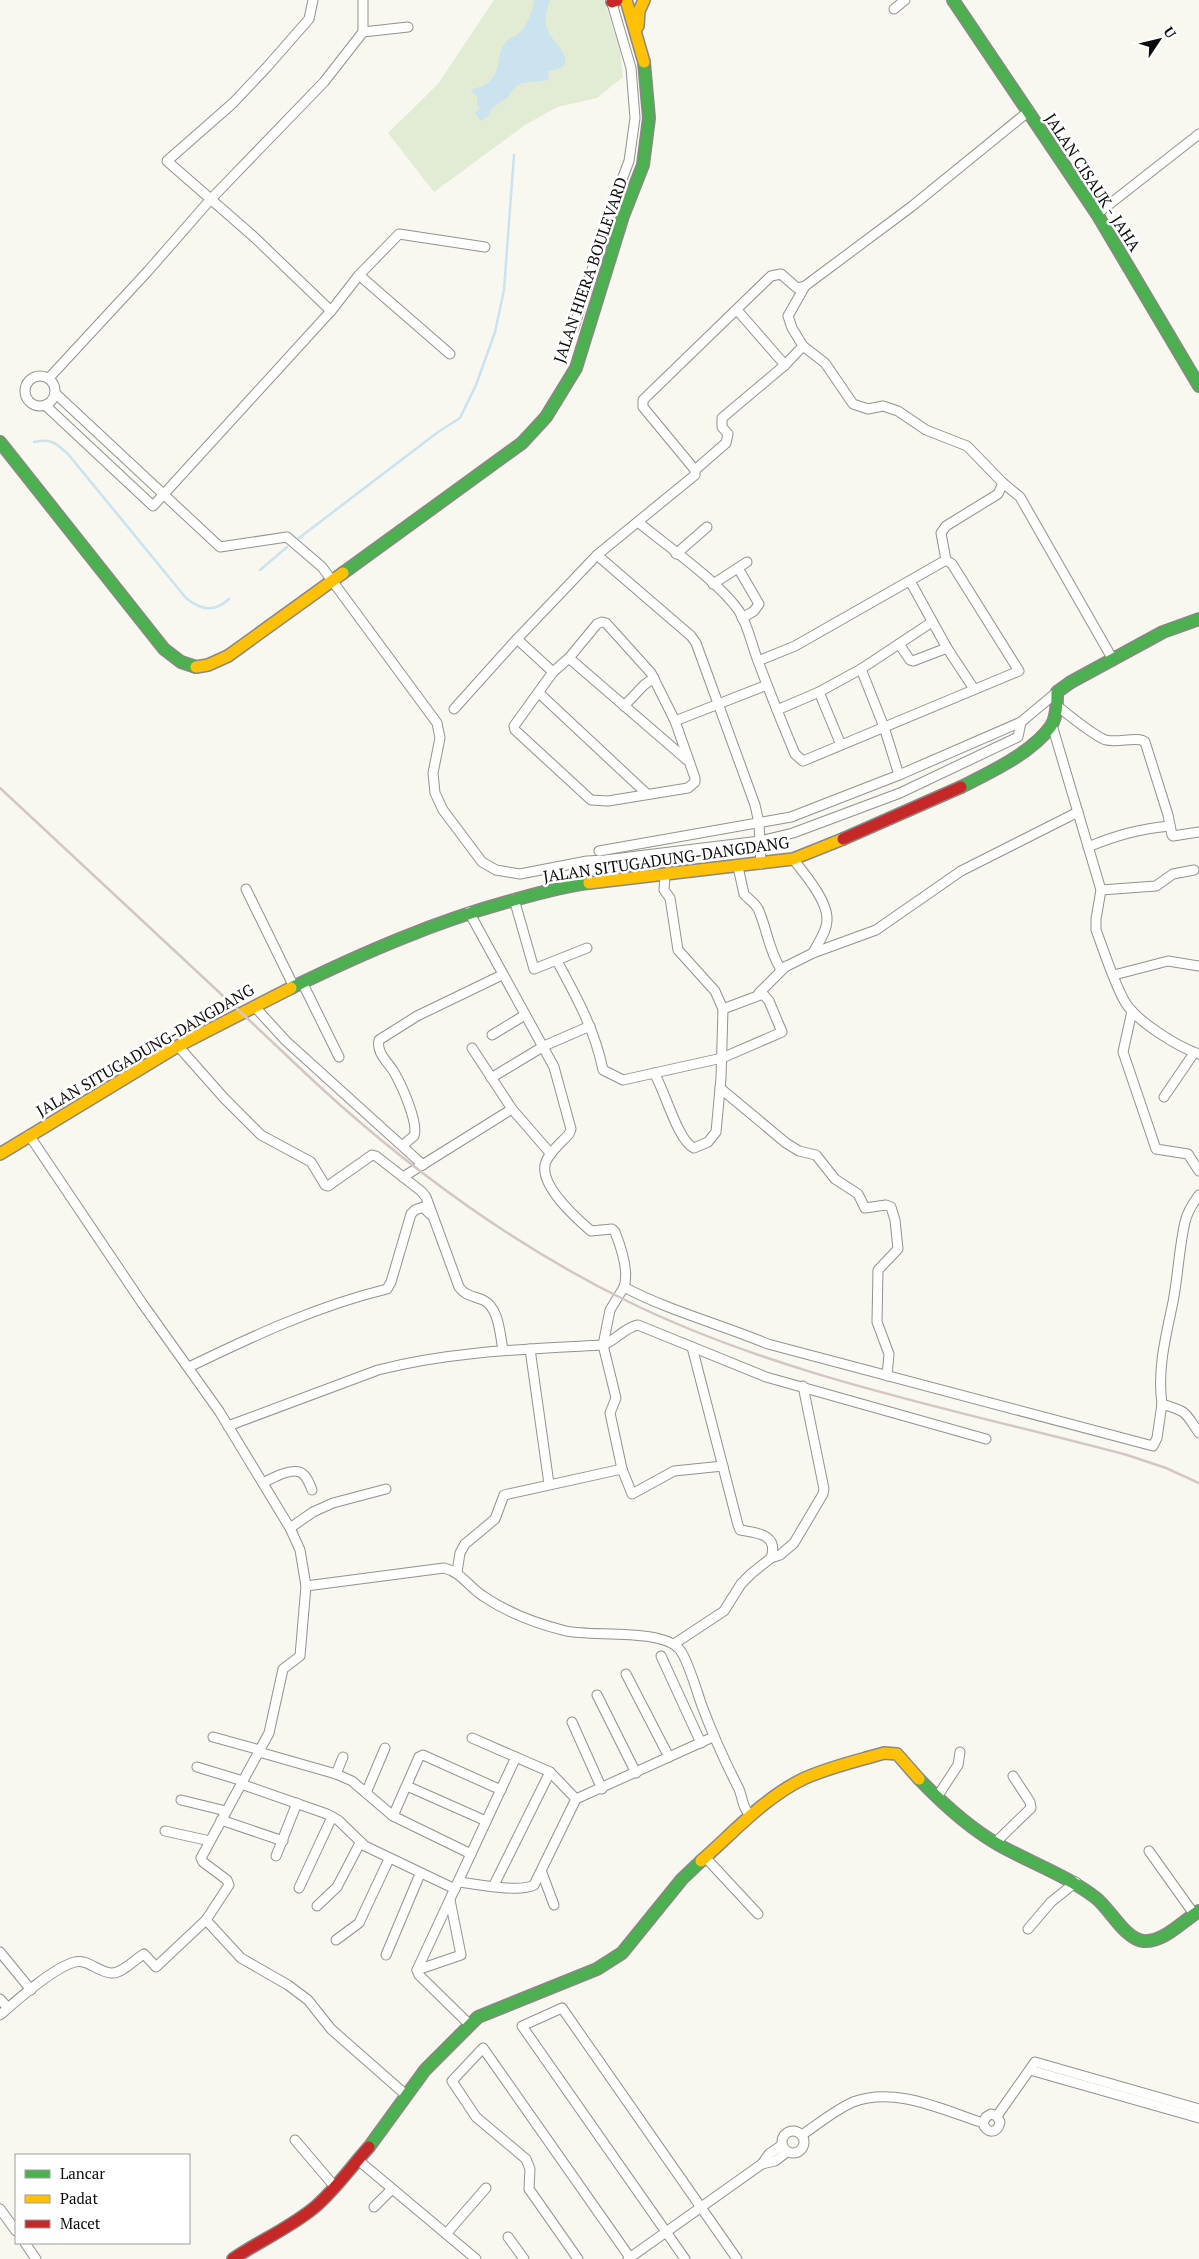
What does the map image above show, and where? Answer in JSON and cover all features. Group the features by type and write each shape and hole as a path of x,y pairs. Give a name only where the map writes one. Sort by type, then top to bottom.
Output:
{"street":[{"path":"313,0 309,20 267,68 233,103 167,161 253,236 331,311"},
{"path":"49,378 148,271 210,200 324,82 363,32 363,0"},
{"name":"JALAN HIERA BOULEVARD","path":"0,442 164,649 184,666 199,668 228,656 522,443 546,417 576,368 623,216 643,165 649,118 645,65 626,0"},
{"path":"638,39 639,10 644,0"},
{"path":"894,9 905,0"},
{"name":"JALAN CISAUK - JAHA","path":"953,0 1098,214 1199,386"},
{"name":"JALAN HIERA BOULEVARD","path":"574,328 610,211 629,161 635,118 631,68 614,1"},
{"path":"363,32 408,27"},
{"path":"695,470 643,407 643,400 775,273 781,274 797,288 805,286 911,207 1029,111"},
{"path":"1098,214 1199,134"},
{"path":"610,211 623,216"},
{"path":"45,405 153,506 331,311 359,275 399,234 485,247"},
{"path":"359,275 450,354"},
{"path":"805,286 788,316 792,328 803,346 825,363 853,404 868,409 883,406 898,411 926,430 967,446 1003,483 1020,497 1112,658"},
{"path":"737,310 785,364"},
{"path":"454,709 516,639 597,555 695,475 695,470 726,443 728,434 722,427 722,418 803,346"},
{"path":"35,376 49,378 54,385 55,394 52,401 38,406 30,403 25,396 25,387 29,380 35,376"},
{"path":"55,394 220,547 287,537 322,567 436,723 440,738 433,773 436,793 443,810 482,862 496,870 520,874 587,861 760,841 793,833 900,793 1018,737"},
{"path":"638,522 713,584 737,609 794,754 803,761 1019,671 952,564 946,560 941,533 946,526 998,494 1003,483"},
{"path":"676,554 707,527"},
{"path":"597,555 691,636 700,651 755,805 759,823 761,864"},
{"path":"758,661 794,646 946,560"},
{"path":"713,584 747,562"},
{"path":"738,568 759,604 754,611 742,618"},
{"path":"910,581 947,648 974,690"},
{"path":"599,851 791,816 899,775 1021,722 1057,692 1112,658 1163,632 1199,619"},
{"path":"777,710 819,692 862,669 932,622"},
{"path":"606,623 654,678 675,721 687,760 695,778 692,785 688,788 608,801 591,800 517,734 514,726 553,672 568,658 597,624 606,623"},
{"path":"516,639 553,672"},
{"path":"899,644 910,660 913,661 947,648"},
{"path":"568,658 687,760"},
{"path":"862,669 884,727 899,775"},
{"path":"624,706 644,685 654,678"},
{"path":"675,721 718,702 767,685"},
{"path":"819,692 841,745"},
{"path":"1057,692 1057,706 1052,725 1102,890 1096,919 1096,930 1125,1002 1132,1011 1157,1031 1196,1054 1164,1097"},
{"path":"539,693 647,794"},
{"path":"1057,706 1104,740 1124,742 1139,739 1146,742 1161,787 1173,836 1199,832"},
{"path":"1018,737 1021,722"},
{"name":"JALAN SITUGADUNG-DANGDANG","path":"0,1154 178,1046 254,1006 364,953 469,912 566,886 738,868 793,858 839,842 984,776 1025,750 1052,725"},
{"path":"1011,727 1025,750"},
{"path":"738,868 744,894 752,899 759,911 778,966 781,968 813,952 876,930 960,871 1078,812"},
{"path":"1088,847 1120,834 1143,828 1170,826"},
{"path":"793,858 822,901 827,919 824,931 813,952"},
{"path":"1102,890 1156,886 1173,874 1194,870"},
{"path":"654,1073 685,1142 694,1148 708,1142 716,1132 722,1058 723,1009 715,992 678,950 670,898 664,890 665,876"},
{"path":"246,889 338,1057"},
{"path":"514,899 533,969 588,948"},
{"path":"469,912 502,975 554,1066 571,1129 545,1163 545,1172 555,1194 565,1209 591,1230 612,1229 615,1232 623,1258 626,1280 624,1287 610,1310 603,1345 616,1398 610,1413 622,1469 632,1494 674,1471 723,1466"},
{"path":"557,961 590,1026 599,1048 603,1070 623,1080 722,1058 782,1032 769,1001 765,995 759,993"},
{"path":"1114,975 1168,961 1199,966"},
{"path":"723,1009 759,993 786,966"},
{"path":"404,1145 414,1136 414,1122 397,1078 381,1054 379,1040 417,1016 502,975"},
{"path":"254,1006 286,1041 404,1145 423,1165"},
{"path":"1132,1011 1124,1052 1156,1149 1188,1154 1199,1171"},
{"path":"492,1035 525,1015"},
{"path":"491,1078 544,1046 590,1026"},
{"path":"178,1046 224,1098 261,1135 311,1162 325,1185 328,1186 372,1156 376,1156 424,1194 461,1290 484,1300 494,1312 503,1350"},
{"path":"472,1048 512,1109 551,1154"},
{"path":"720,1088 786,1143 799,1151 816,1155 834,1179 858,1194 865,1208 886,1205 890,1207 895,1220 898,1249 878,1270 877,1322 889,1354 887,1376"},
{"path":"403,1177 512,1109"},
{"path":"0,2015 58,1970 75,1962 83,1962 111,1973 120,1971 144,1954 156,1967 206,1920 229,1885 227,1880 201,1860 202,1856 269,1733 283,1669 300,1656 306,1586 300,1550 290,1528 228,1426 189,1366 137,1296 29,1135"},
{"path":"624,1287 644,1298 731,1328 768,1344 1062,1420 1153,1446 1157,1438 1162,1404 1160,1391 1162,1350 1173,1302 1185,1222 1193,1203 1199,1195"},
{"path":"189,1366 254,1335 316,1310 347,1299 387,1289 391,1282 411,1214 414,1210 423,1207 432,1216"},
{"path":"228,1426 378,1370 429,1358 503,1350 603,1345 610,1343 632,1326 638,1325 766,1377 986,1439"},
{"path":"692,1346 738,1526 740,1530 757,1532 767,1537 774,1550 771,1558"},
{"path":"530,1349 548,1484"},
{"path":"674,1644 724,1611 746,1579 771,1558 780,1555 794,1543 824,1489 803,1386"},
{"path":"1162,1404 1178,1409 1188,1415 1199,1433"},
{"path":"457,1572 460,1553 465,1544 495,1519 504,1495 622,1469"},
{"path":"263,1483 294,1471 305,1475 312,1490"},
{"path":"290,1528 312,1512 333,1503 386,1489"},
{"path":"306,1586 419,1569 444,1568 457,1572 482,1595 518,1616 570,1631 641,1636 669,1641 682,1654 714,1737 741,1795 744,1809 751,1816"},
{"path":"661,1656 701,1743"},
{"path":"626,1674 669,1757"},
{"path":"597,1695 636,1773"},
{"path":"572,1722 602,1789"},
{"path":"213,1737 336,1774 352,1781 393,1816 471,1854"},
{"path":"197,1767 332,1817 360,1842 420,1874 457,1886 494,1885 529,1887 534,1885 542,1873 576,1800 714,1737"},
{"path":"472,1738 550,1772 576,1800"},
{"path":"366,1793 385,1748"},
{"path":"937,1797 958,1765 960,1752"},
{"path":"233,2259 256,2243 298,2220 334,2187 358,2160 425,2070 469,2024 493,2009 607,1964 632,1943 674,1888 705,1857 751,1816 784,1790 804,1780 839,1766 884,1754 897,1754 937,1797 970,1825 996,1842 1076,1882 1101,1901 1127,1934 1136,1940 1152,1939 1176,1928 1196,1913 1149,1851"},
{"path":"393,1816 419,1757 423,1755 501,1790"},
{"path":"336,1774 343,1757"},
{"path":"469,2024 419,1975 418,1970 516,1757"},
{"path":"494,1885 550,1772"},
{"path":"996,1842 1031,1808 1030,1802 1013,1776"},
{"path":"407,1786 486,1822"},
{"path":"181,1800 226,1811"},
{"path":"276,1856 297,1803"},
{"path":"299,1888 332,1817"},
{"path":"221,1820 282,1841"},
{"path":"165,1831 210,1841"},
{"path":"317,1906 337,1887 360,1842"},
{"path":"705,1857 758,1914"},
{"path":"336,1940 359,1923 389,1859"},
{"path":"542,1873 554,1905"},
{"path":"386,1955 420,1874"},
{"path":"1028,1928 1051,1902 1076,1882"},
{"path":"418,1970 461,1955 450,1900"},
{"path":"206,1920 241,1958 288,1985 308,2000 331,2029 406,2095"},
{"path":"0,1952 31,1990"},
{"path":"0,1999 8,2008"},
{"path":"685,2259 522,2026 562,2008 737,2259"},
{"path":"578,2259 529,2189 530,2169 526,2159 476,2117 452,2081 483,2048 629,2258 762,2164 775,2161 784,2148"},
{"path":"1033,2066 1199,2109"},
{"path":"997,2116 1033,2066"},
{"path":"1033,2066 1199,2118"},
{"path":"802,2136 853,2102 886,2096 905,2099 983,2123 989,2131 995,2131 999,2127 1000,2122 997,2116 991,2114 986,2117 983,2123"},
{"path":"790,2131 802,2136 803,2147 799,2152 793,2154 784,2148 782,2138 790,2131"},
{"path":"295,2140 334,2187"},
{"path":"358,2160 476,2259"},
{"path":"446,2234 486,2188"},
{"path":"374,2207 392,2189"},
{"path":"0,2209 15,2230"},
{"path":"508,2237 524,2259"},
{"path":"26,2244 36,2259"}],"green space":[{"path":"494,0 604,0 620,51 623,77 597,98 557,107 525,125 434,192 388,133 438,84"}],"water":[{"path":"534,0 550,0 546,13 546,23 549,32 562,50 565,64 561,68 548,71 549,80 522,83 515,87 507,98 492,108 488,116 481,121 475,113 480,109 477,104 477,96 471,92 472,89 483,86 491,81 498,67 503,46 509,39 517,35 527,23"}],"waterway":[{"path":"299,538 438,432 460,418 476,385 495,332 504,290 514,155"},
{"path":"34,442 53,442 68,454 186,598 197,605 208,608 218,606 229,599"},
{"path":"260,570 287,547"}],"railway":[{"path":"0,788 339,1104 441,1187 550,1260 627,1301 686,1328 747,1351 809,1372 873,1390 1127,1455 1166,1468 1199,1483"}],"traffic: fast":[{"path":"953,0 1097,214 1199,386"},
{"path":"343,573 522,443 546,417 576,368 623,216 643,165 649,118 644,62"},
{"path":"0,442 164,649 181,662 196,667"},
{"path":"961,787 1022,753 1043,736 1051,726 1054,718 1057,692 1071,682 1163,632 1199,619"},
{"path":"291,988 373,950 456,918 542,892 589,883"},
{"path":"919,1779 977,1831 1011,1852 1073,1883 1096,1898 1124,1929 1136,1939 1143,1941 1158,1939 1199,1911"},
{"path":"369,2147 425,2070 478,2017 597,1969 622,1953 682,1879 701,1861"}],"traffic: slow":[{"path":"626,0 644,62"},
{"path":"638,26 639,11 644,0"},
{"path":"196,667 208,665 228,656 343,573"},
{"path":"589,883 793,859 843,839"},
{"path":"0,1154 178,1046 291,988"},
{"path":"701,1861 775,1796 803,1779 823,1771 884,1753 897,1754 919,1779"}],"traffic: jam":[{"path":"612,2 617,0"},
{"path":"843,839 961,787"},
{"path":"233,2259 315,2207 336,2186 369,2147"}]}
